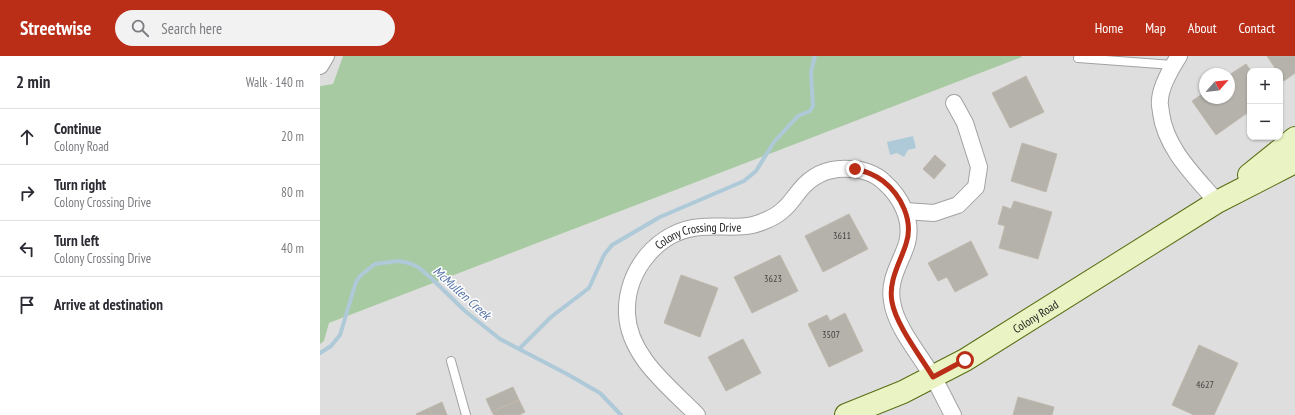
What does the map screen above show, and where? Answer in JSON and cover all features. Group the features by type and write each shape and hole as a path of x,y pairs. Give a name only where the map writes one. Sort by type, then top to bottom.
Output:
{"main road":[{"name":"Colony Road","path":"1217,202 1295,138"},
{"name":"Colony Road","path":"846,415 902,392 965,360 1217,202 1295,162"}],"street":[{"path":"320,66 326,56"},
{"path":"1176,60 1168,73 1160,100 1162,122 1169,142 1182,161 1217,202"},
{"path":"905,211 934,213 958,205 976,187 979,167 965,123 954,103"},
{"name":"Colony Crossing Drive","path":"698,415 643,359 634,342 628,323 627,305 631,286 643,260 654,247 675,234 692,228 743,226 763,222 786,208 809,181 816,176 830,170 844,168 855,169 884,181 896,194 905,211 909,229 907,243 892,280 892,303 897,319 933,377 953,415"}],"lane":[{"path":"1078,58 1176,60"},
{"path":"450,361 466,415"}],"shaded area":[{"path":"320,56 343,56 333,84 320,86"},
{"path":"1021,56 1295,56 1295,415 320,415 320,344 324,341 329,323"}],"green space":[{"path":"343,56 1022,57 329,323 324,341 320,344 320,86 333,84"}],"water":[{"path":"913,136 916,148 908,150 904,157 897,153 890,155 887,142"}],"building":[{"path":"1267,56 1295,56 1295,73 1284,81 1283,68 1275,68"},
{"path":"1246,64 1249,68 1247,68 1247,113 1216,135 1192,101 1199,96 1199,104 1235,104 1235,71"},
{"path":"1026,76 1044,112 1010,128 992,93"},
{"path":"1022,143 1057,154 1046,192 1011,181"},
{"path":"935,155 946,165 934,179 923,169"},
{"path":"1014,201 1052,212 1038,259 999,248 1005,226 998,224 1003,206 1011,209"},
{"path":"849,214 868,249 823,272 805,236"},
{"path":"971,241 988,275 955,292 947,277 938,281 928,263"},
{"path":"780,255 798,291 752,313 734,277"},
{"path":"681,275 718,288 700,337 664,323"},
{"path":"845,313 863,351 829,367 808,324 827,315 830,321"},
{"path":"743,339 761,373 726,391 708,357"},
{"path":"1199,345 1238,363 1214,415 1194,415 1172,405"},
{"path":"513,387 519,400 492,412 486,399"},
{"path":"1018,397 1054,407 1052,415 1013,415"},
{"path":"519,400 525,412 519,415 494,415 492,412"},
{"path":"442,402 447,415 432,415 429,408"},
{"path":"429,408 432,415 416,414"}],"waterway":[{"path":"519,349 551,317 589,288 604,255 612,245 660,217 744,181 756,171 774,142 798,116 810,111 813,106 811,72 815,56"},
{"name":"McMullen Creek","path":"320,353 331,346 340,335 356,282 360,276 375,264 398,261 409,263 418,267 465,311 500,339 600,393 621,415"}],"route":[{"path":"855,169 863,171 884,181 896,194 907,218 909,229 907,243 892,280 892,303 897,319 933,377 965,360"}]}
